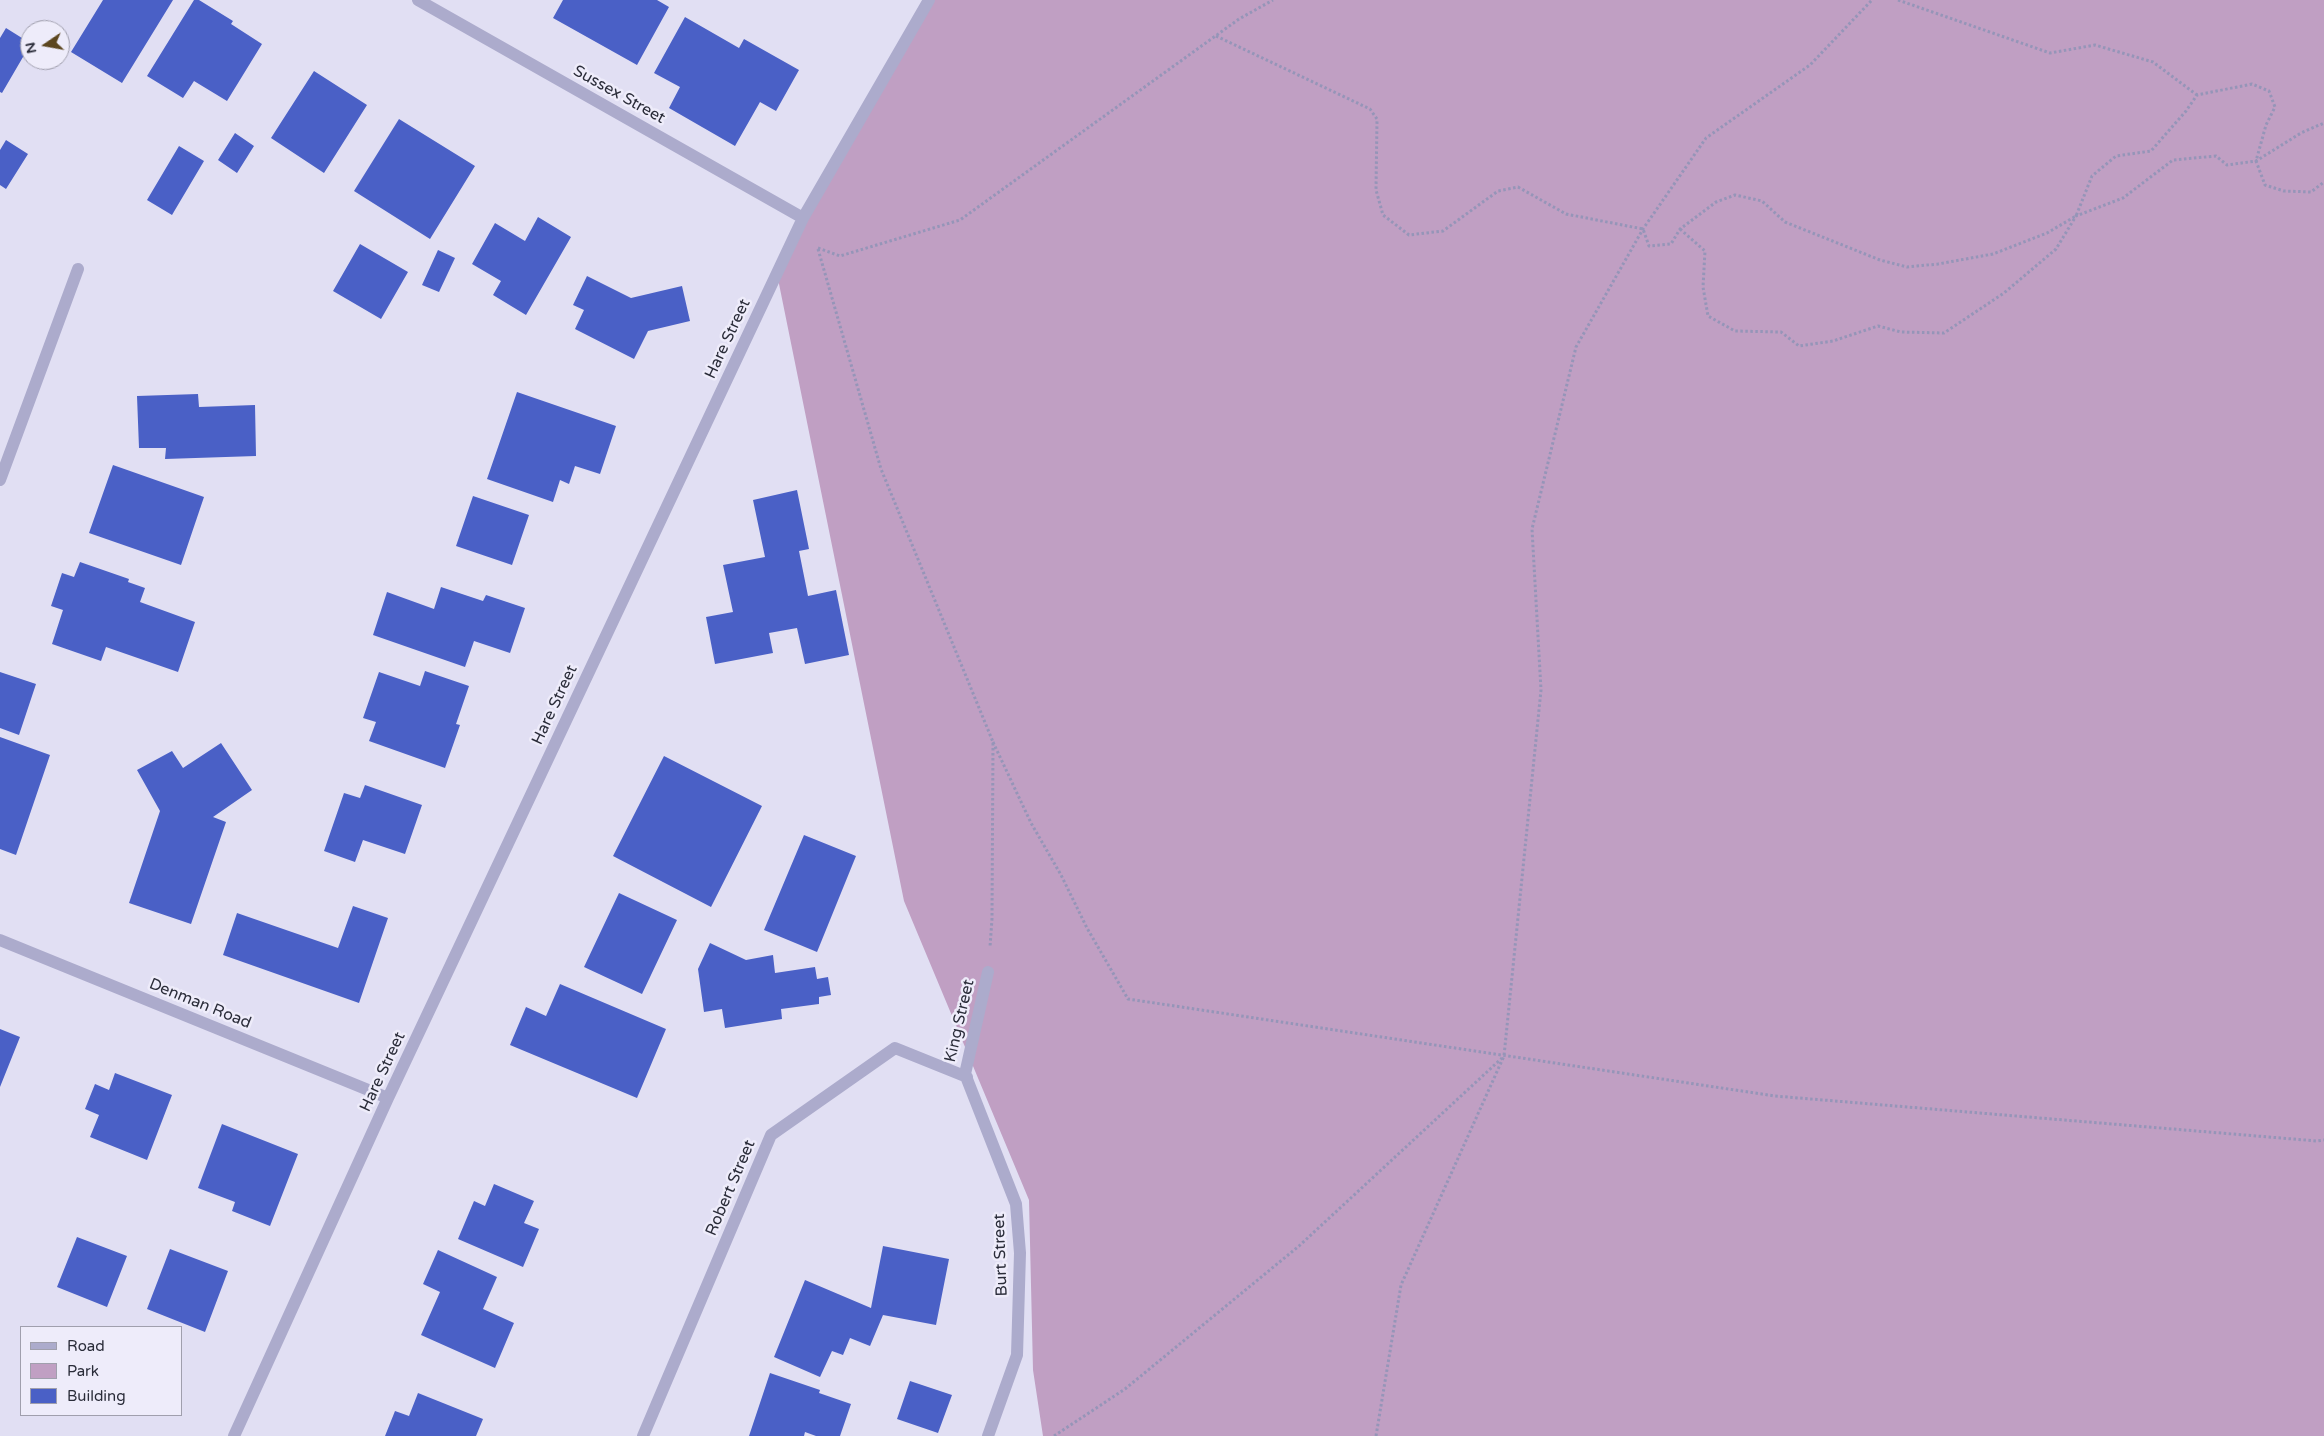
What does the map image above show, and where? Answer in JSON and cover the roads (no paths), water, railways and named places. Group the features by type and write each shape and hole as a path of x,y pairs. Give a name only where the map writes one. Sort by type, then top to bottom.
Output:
{"street":[{"name":"Sussex Street","path":"418,0 803,218"},
{"name":"Hare Street","path":"234,1436 388,1098 803,218 928,0"},
{"path":"0,480 78,269"},
{"name":"Denman Road","path":"0,940 388,1098"},
{"name":"King Street","path":"967,1077 965,1074 988,972"},
{"name":"Robert Street","path":"643,1436 771,1135 894,1048 967,1077"},
{"name":"Burt Street","path":"967,1077 1016,1204 1020,1253 1017,1355 988,1436"}]}
